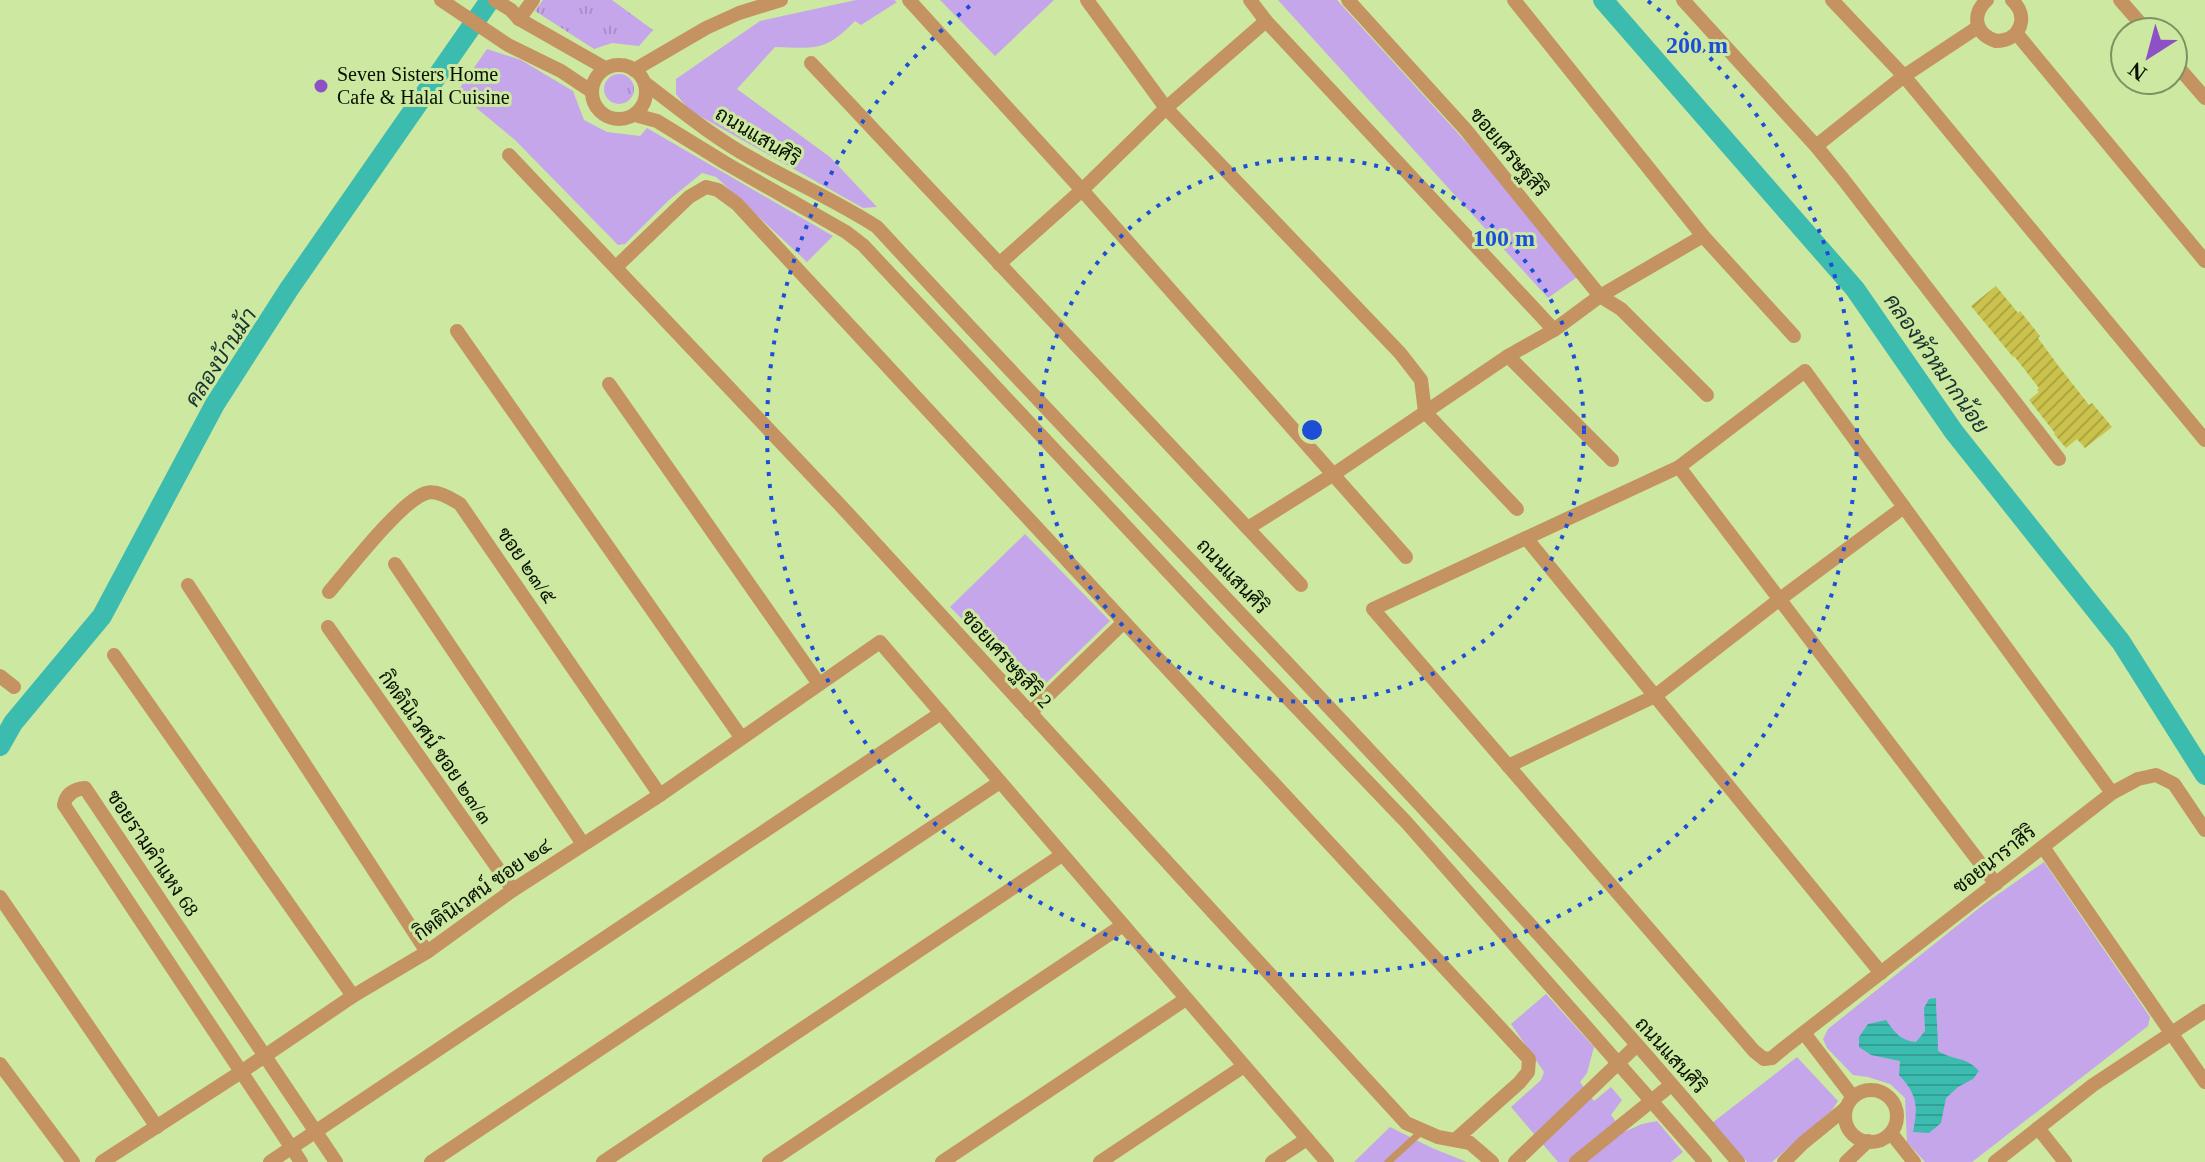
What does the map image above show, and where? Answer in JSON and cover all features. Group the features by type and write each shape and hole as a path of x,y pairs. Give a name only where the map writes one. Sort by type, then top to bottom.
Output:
{"street":[{"path":"441,0 508,45 561,71 591,91"},
{"path":"495,0 605,68"},
{"path":"515,15 533,0"},
{"path":"634,70 745,4 781,0"},
{"path":"909,0 1082,190 1406,557"},
{"path":"1087,0 1166,108 1400,353 1421,380 1425,412 1517,509"},
{"path":"1250,0 1266,21 1554,330"},
{"name":"ซอยเศรษฐสิริ","path":"1348,0 1466,130 1600,296 1621,309 1707,395"},
{"path":"1514,0 1703,236 1794,336"},
{"path":"1683,0 1816,146 2059,459"},
{"path":"1832,0 1904,76 2205,440"},
{"path":"1987,0 1978,13 1978,27 1988,38 1996,41 2011,39 2017,34 2022,20 2018,2"},
{"path":"2120,0 2134,16"},
{"path":"999,264 1082,190 1166,108 1266,21"},
{"path":"1816,146 1904,76 1978,27"},
{"path":"2017,34 2205,261"},
{"path":"811,63 1301,585"},
{"path":"624,65 640,74 645,83 645,100 635,115 618,119 602,114 596,107 591,91 593,82 605,68 624,65"},
{"path":"2189,80 2205,98"},
{"name":"ถนนแสนศิริ","path":"645,83 718,139 848,208 877,227 1388,771 1738,1162"},
{"name":"ถนนแสนศิริ","path":"635,115 657,121 863,245 1371,785 1705,1162"},
{"name":"ซอยเศรษฐสิริ 2","path":"509,155 841,506 1406,1123 1438,1137 1470,1143 1492,1162"},
{"path":"775,191 783,175"},
{"path":"616,267 689,197 706,187 718,190 737,204 1529,1059 1528,1072 1519,1083 1455,1140"},
{"path":"1248,528 1334,474 1508,356 1554,330 1600,296 1703,236"},
{"path":"905,290 921,276"},
{"path":"457,331 741,737"},
{"path":"1508,356 1612,460"},
{"path":"1904,507 1655,696 1508,766 1373,609 1679,467 1805,371 1904,507 2112,793"},
{"path":"609,384 819,684"},
{"path":"1679,467 1996,884"},
{"name":"ซอย ๒๓/๕","path":"329,592 410,501 428,492 444,494 460,504 660,795"},
{"path":"1135,534 1151,519"},
{"path":"1526,538 1881,973"},
{"path":"395,564 583,844"},
{"path":"188,585 427,952"},
{"path":"1030,713 1124,622"},
{"name":"กิตตินิเวศน์ ซอย ๒๓/๓","path":"328,627 513,890"},
{"name":"กิตตินิเวศน์ ซอย ๒๔","path":"102,1162 353,996 427,952 513,890 660,795 880,642 941,713"},
{"path":"114,655 353,996"},
{"path":"0,676 14,687"},
{"path":"270,1162 941,713 1327,1162"},
{"name":"ซอยนาราสิริ","path":"1508,766 1764,1059 1772,1058 2112,793 2138,779 2156,775 2174,784 2205,830"},
{"path":"1371,785 1388,771"},
{"path":"431,1162 1000,782"},
{"name":"ซอยรามคำแหง 68","path":"301,1162 64,805 67,796 85,788 336,1162"},
{"path":"2043,847 2205,1082"},
{"path":"603,1162 1062,855"},
{"path":"1485,911 1502,896"},
{"path":"0,897 157,1127"},
{"path":"769,1162 1123,925"},
{"path":"942,1162 1186,999"},
{"path":"1995,1162 2093,1085 2205,1011"},
{"path":"1784,1162 1803,1143 1849,1103 1862,1091 1886,1094 1897,1108 1896,1126 1884,1139 1868,1141 1851,1132 1845,1117 1849,1103 1804,1033"},
{"path":"1515,1162 1636,1046"},
{"path":"0,1064 73,1162"},
{"path":"1100,1162 1244,1066"},
{"path":"1576,1162 1671,1085"},
{"path":"2038,1128 2065,1162"},
{"path":"1891,1133 1914,1162"},
{"path":"1272,1162 1307,1139"},
{"path":"1846,1162 1868,1141"}],"lane":[{"path":"1388,1162 1423,1130"}],"green space":[{"path":"543,0 612,0 653,30 639,46 612,43 594,49 535,11"},
{"path":"856,0 897,2 861,25 855,21 836,38 819,46 775,47 737,89 830,157 877,207 863,208 689,110 676,94 676,79 760,21"},
{"path":"940,0 1054,0 995,56"},
{"path":"1278,0 1337,0 1584,272 1548,298"},
{"path":"487,49 521,60 573,91 584,120 607,132 640,136 647,128 833,236 807,262 716,177 702,173 669,200 625,244 618,245 515,140 457,92"},
{"path":"619,74 629,79 634,89 629,99 619,104 609,99 604,89 609,79"},
{"path":"1025,534 1110,621 1036,693 950,607"},
{"path":"2044,862 2150,1017 2148,1026 1972,1162 1925,1162 1907,1142 1905,1098 1890,1084 1853,1075 1827,1048 1823,1039 1828,1029 1983,905"},
{"path":"1546,994 1594,1047 1587,1073 1580,1082 1594,1101 1611,1087 1622,1100 1611,1115 1624,1132 1657,1121 1683,1152 1671,1162 1558,1162 1511,1107 1541,1080 1544,1072 1511,1024"},
{"path":"1797,1057 1838,1101 1832,1110 1772,1162 1747,1162 1712,1123"},
{"path":"1390,1127 1432,1148 1467,1162 1354,1162"}],"water":[{"path":"1936,998 1938,1051 1969,1063 1979,1071 1946,1098 1941,1123 1929,1133 1913,1132 1915,1102 1899,1075 1900,1061 1871,1055 1859,1047 1859,1037 1868,1024 1886,1020 1898,1035 1916,1042 1925,1031 1924,1008 1929,999"}],"building":[{"path":"1996,286 2040,336 2038,338 2089,405 2092,403 2112,427 2085,448 2077,439 2066,448 2054,434 2029,400 2039,392 2039,388 1971,306"}],"waterway":[{"name":"คลองบ้านม้า","path":"0,746 13,723 102,616 215,404 289,289 490,0"},
{"name":"คลองหัวหมากน้อย","path":"1603,0 1855,289 1954,432 2121,642 2205,775"}],"place":[{"name":"Seven Sisters Home Cafe & Halal Cuisine","path":"321,86"}]}
